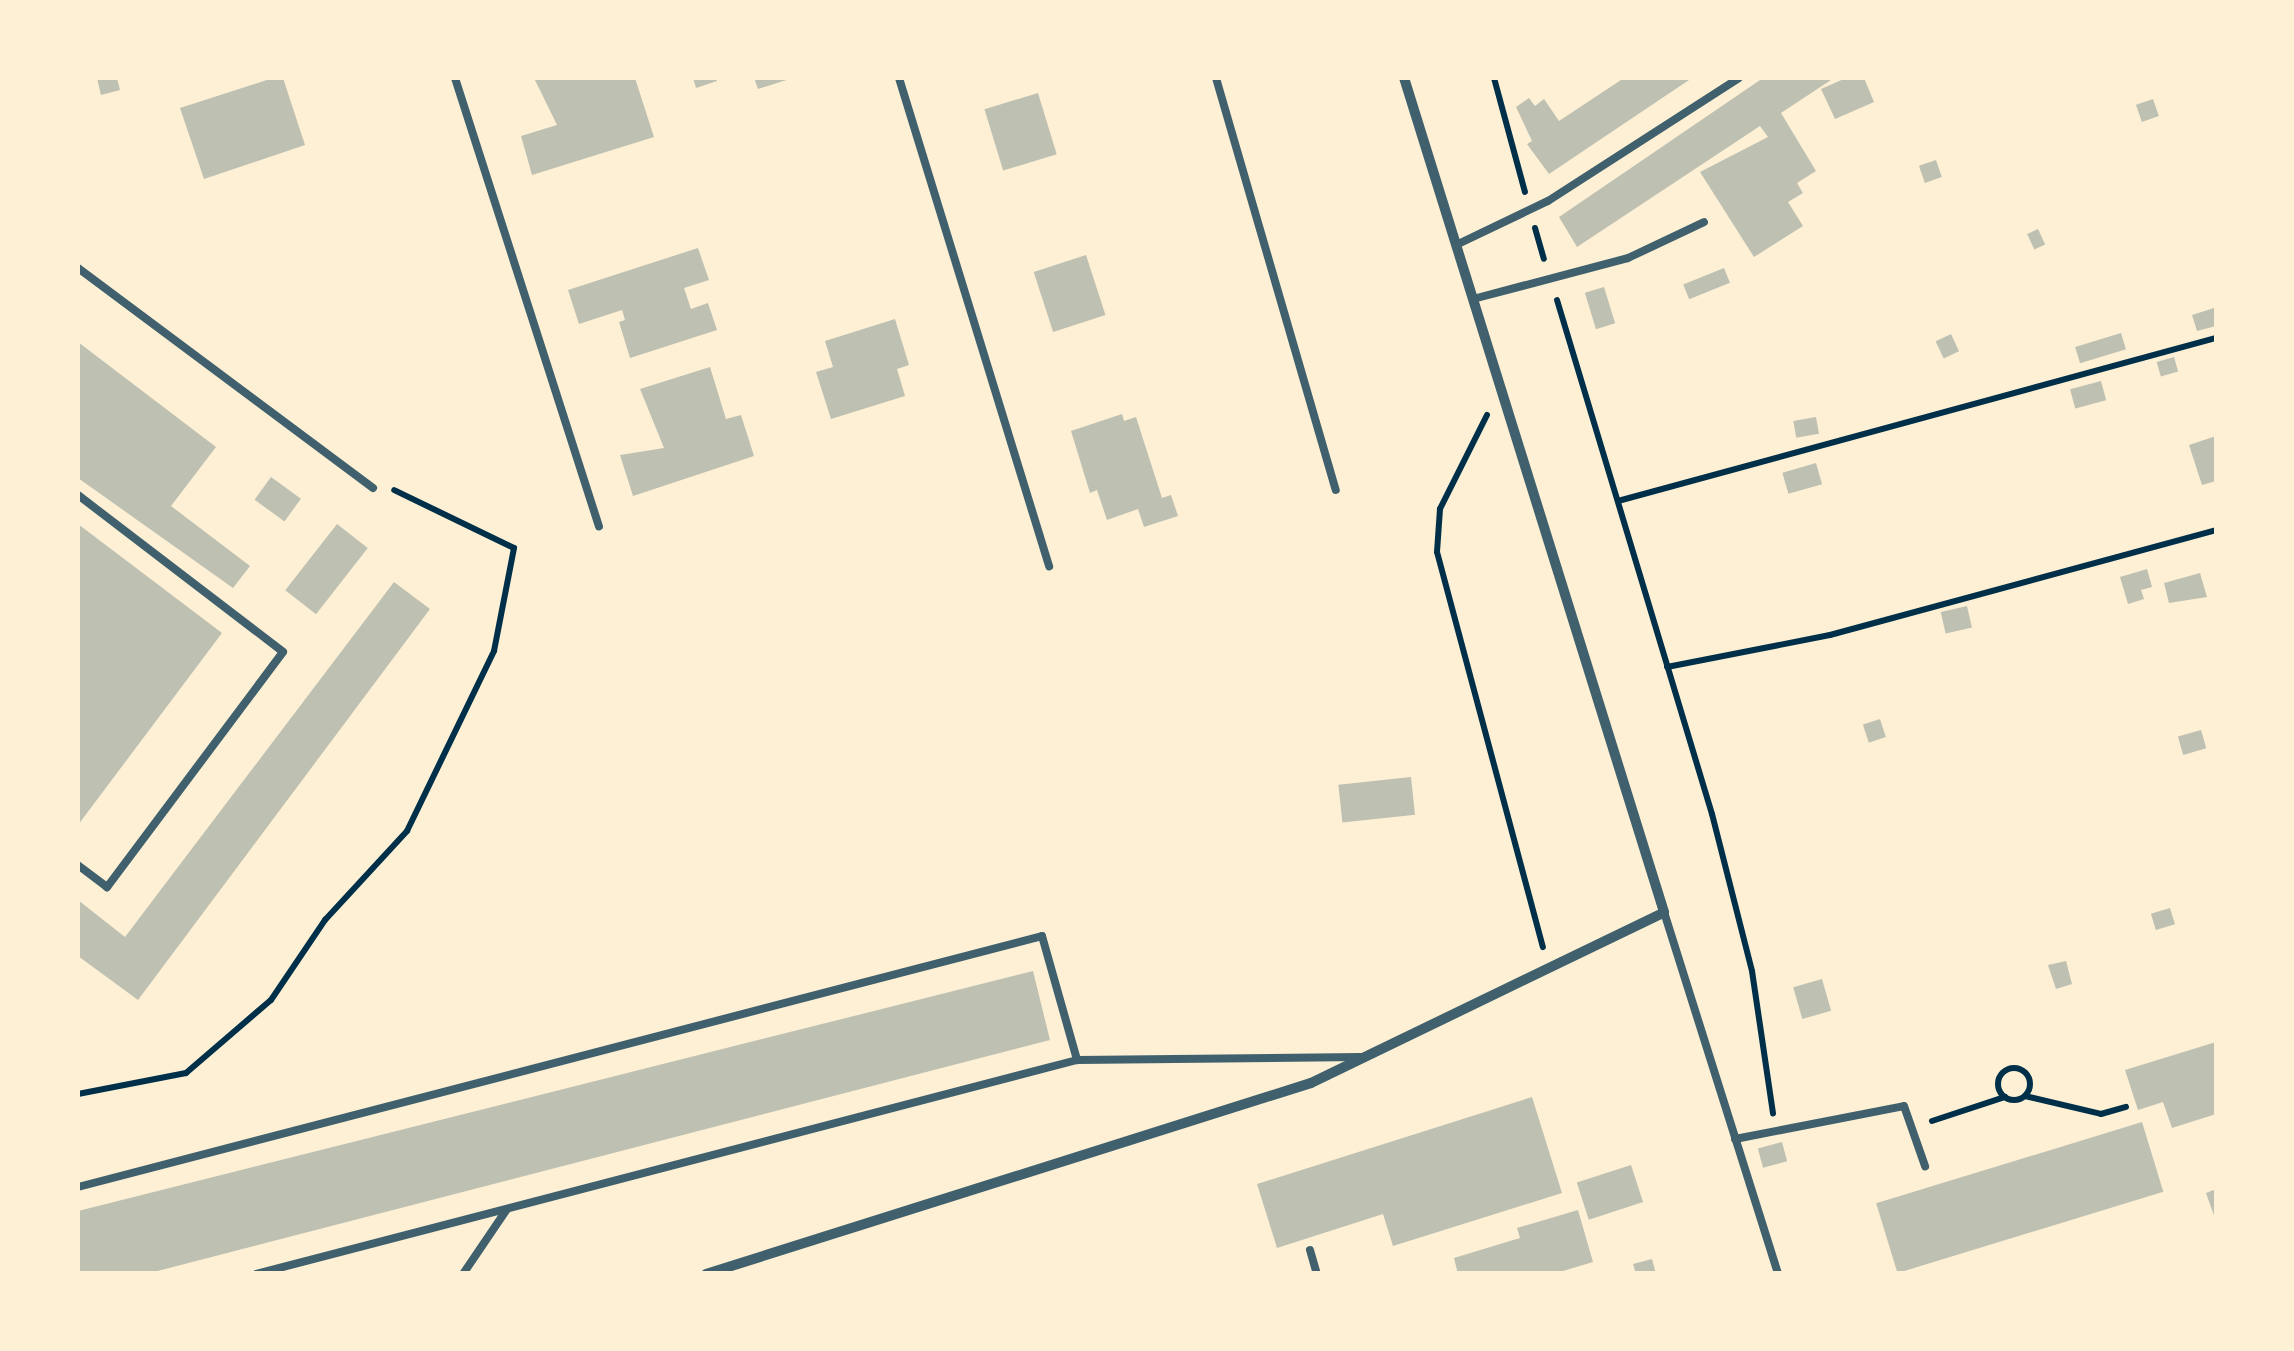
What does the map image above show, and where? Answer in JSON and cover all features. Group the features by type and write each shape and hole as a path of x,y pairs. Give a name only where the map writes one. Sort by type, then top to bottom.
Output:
{"street":[{"path":"706,1274 1311,1083 1664,912 1404,78"}],"lane":[{"path":"455,78 599,526"},
{"path":"899,78 1050,566"},
{"path":"1216,78 1336,490"},
{"path":"1456,245 1530,211 1739,78"},
{"path":"1473,299 1628,258 1704,222"},
{"path":"78,268 373,488"},
{"path":"78,495 283,652 107,887 78,865"},
{"path":"1664,912 1778,1274"},
{"path":"78,1187 1042,936 1077,1060"},
{"path":"256,1274 1077,1060 1361,1056"},
{"path":"1736,1139 1904,1106 1925,1166"},
{"path":"463,1274 507,1208"},
{"path":"1310,1250 1317,1274"}],"path":[{"path":"1494,78 1752,971 1776,1131"},
{"path":"1618,501 2216,338"},
{"path":"1500,387 1440,509 1437,552 1548,966"},
{"path":"78,1094 186,1074 271,1000 326,920 407,831 494,651 514,548 444,509 373,488"},
{"path":"1667,667 1830,634 2216,530"},
{"path":"2006,1097 1999,1078 2016,1067 2029,1076 2025,1096"},
{"path":"1912,1128 2006,1097 2025,1096 2102,1114 2126,1107"}],"building":[{"path":"97,78 117,78 120,90 101,95"},
{"path":"283,78 305,145 204,179 180,108"},
{"path":"534,78 635,78 654,137 532,175 521,136 557,125"},
{"path":"693,78 716,78 717,81 696,88"},
{"path":"754,78 793,78 758,89"},
{"path":"1624,78 1692,78 1549,174 1527,144 1532,141 1516,107 1529,98 1535,106 1544,99 1559,121"},
{"path":"1763,78 1834,78 1781,113 1816,171 1797,183 1803,193 1788,202 1803,226 1754,257 1700,172 1768,137 1760,126 1577,247 1559,217"},
{"path":"1846,78 1864,78 1874,102 1835,119 1821,89"},
{"path":"1038,93 1057,154 1003,171 984,109"},
{"path":"2153,99 2159,116 2142,122 2136,105"},
{"path":"1936,160 1942,177 1925,183 1919,166"},
{"path":"2038,229 2045,244 2034,249 2027,234"},
{"path":"698,248 709,280 684,288 691,309 708,303 717,330 630,358 619,322 625,320 622,310 579,324 568,290"},
{"path":"1086,255 1105,315 1053,332 1034,272"},
{"path":"1724,268 1730,283 1689,299 1683,284"},
{"path":"1604,287 1615,323 1596,329 1585,293"},
{"path":"2214,308 2216,326 2197,331 2192,315"},
{"path":"895,319 909,365 897,369 905,396 831,419 816,372 833,367 825,341"},
{"path":"2121,333 2126,349 2080,363 2075,347"},
{"path":"1951,334 1959,351 1944,358 1936,341"},
{"path":"78,342 216,447 171,506 250,566 233,588 78,478"},
{"path":"2174,357 2178,371 2161,376 2157,362"},
{"path":"710,367 726,419 741,415 754,456 633,496 620,455 664,448 640,389"},
{"path":"2101,381 2106,400 2075,409 2070,389"},
{"path":"1122,414 1124,421 1136,417 1162,498 1171,495 1178,516 1144,527 1138,509 1107,520 1097,490 1090,493 1071,431"},
{"path":"1816,417 1819,434 1796,438 1793,421"},
{"path":"2216,436 2216,481 2202,485 2189,445"},
{"path":"1816,463 1822,484 1788,494 1782,473"},
{"path":"271,477 301,499 284,521 255,500"},
{"path":"78,524 222,633 78,825"},
{"path":"337,524 368,548 316,614 285,590"},
{"path":"2147,569 2152,587 2141,590 2144,599 2128,604 2120,577"},
{"path":"2200,573 2207,597 2169,603 2164,583"},
{"path":"394,582 430,609 138,1000 78,956 78,900 125,937"},
{"path":"1967,606 1972,627 1946,634 1941,612"},
{"path":"1880,719 1886,737 1869,743 1863,725"},
{"path":"2201,730 2206,748 2183,755 2178,737"},
{"path":"1411,777 1415,815 1342,822 1338,785"},
{"path":"2170,908 2175,924 2156,930 2151,914"},
{"path":"2066,961 2072,984 2056,989 2048,965"},
{"path":"1033,971 1050,1040 146,1274 78,1274 78,1211"},
{"path":"1822,979 1831,1011 1802,1019 1793,987"},
{"path":"2216,1042 2216,1114 2172,1128 2163,1102 2138,1110 2125,1070"},
{"path":"1532,1097 1562,1193 1393,1246 1383,1214 1277,1248 1257,1184"},
{"path":"2142,1122 2163,1192 1897,1273 1876,1203"},
{"path":"1782,1142 1787,1161 1763,1168 1758,1148"},
{"path":"1631,1165 1643,1202 1589,1220 1577,1183"},
{"path":"2216,1189 2216,1221 2206,1193"},
{"path":"1578,1210 1593,1262 1553,1274 1458,1274 1454,1258 1520,1238 1517,1228"},
{"path":"1652,1259 1656,1274 1636,1274 1633,1264"}]}
